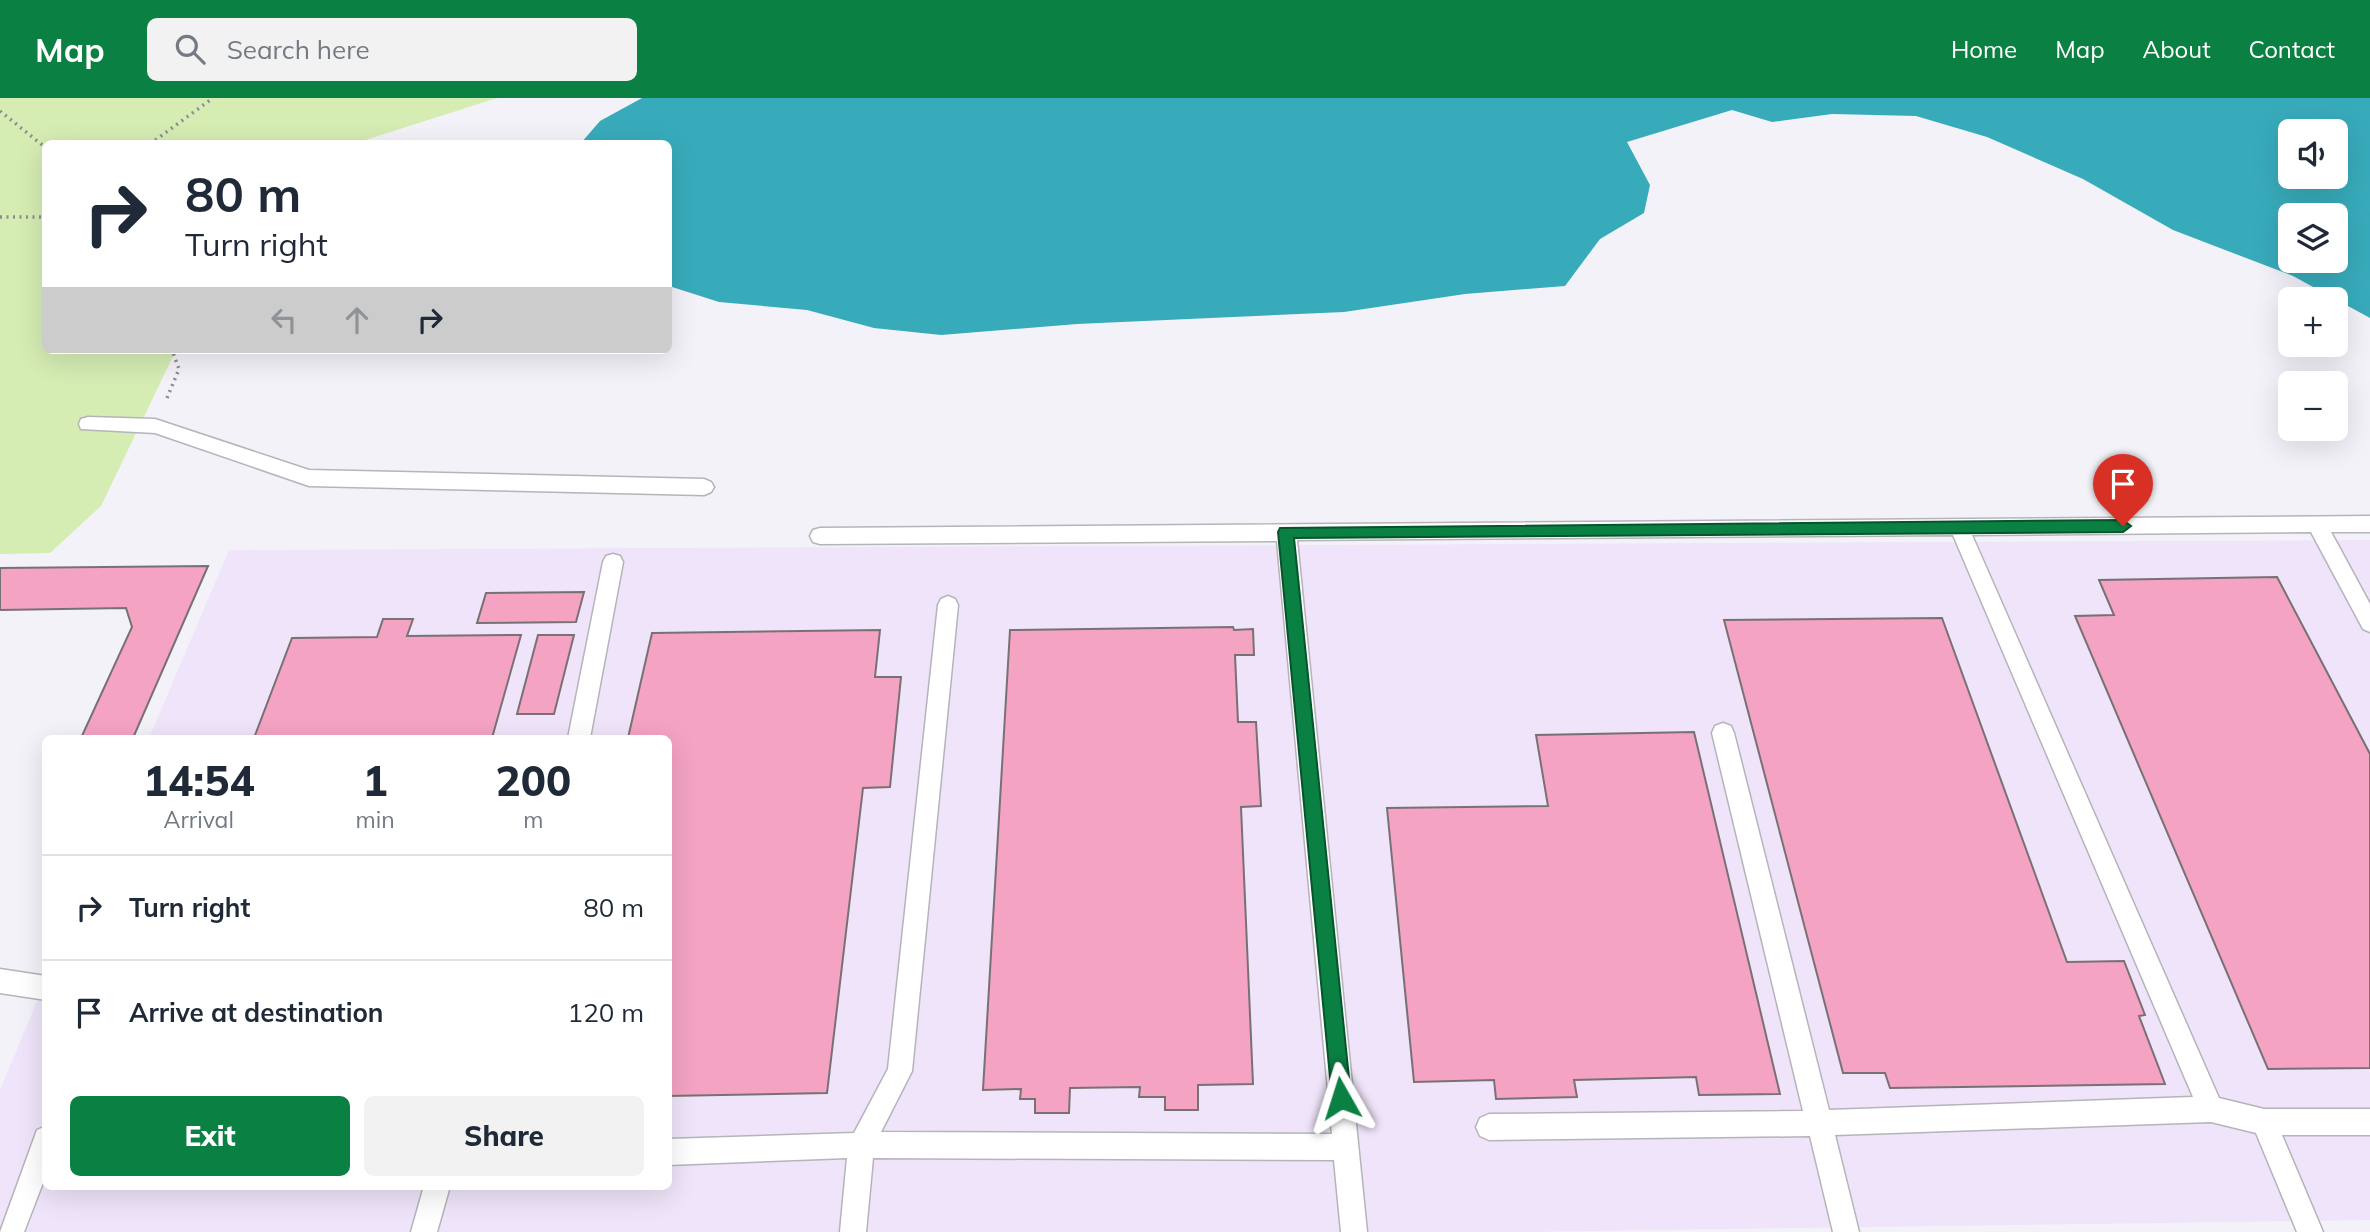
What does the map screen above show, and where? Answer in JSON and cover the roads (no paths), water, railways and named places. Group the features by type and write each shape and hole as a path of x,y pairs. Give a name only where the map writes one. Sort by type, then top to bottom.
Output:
{"lane":[{"path":"88,424 155,426 309,478 704,487"},
{"path":"2316,524 2370,623"},
{"path":"820,536 2370,524"},
{"path":"1959,527 2211,1109"},
{"path":"1286,532 1354,1232"},
{"path":"580,735 613,562"},
{"path":"853,1232 862,1146 900,1071 948,605"},
{"path":"1723,733 1846,1232"},
{"path":"0,981 42,987"},
{"path":"1489,1127 1818,1123 2211,1109 2264,1122 2370,1122"},
{"path":"2264,1122 2311,1232"},
{"path":"672,1152 862,1146 1346,1147"},
{"path":"11,1232 42,1150"},
{"path":"424,1232 436,1190"}],"water":[{"path":"642,98 2370,98 2370,318 2348,306 2348,287 2313,287 2285,273 2348,273 2348,203 2278,203 2278,270 2173,230 2083,179 1987,137 1916,116 1832,114 1772,122 1732,110 1627,142 1650,185 1644,213 1600,239 1565,286 1465,294 1344,312 1077,324 941,335 874,328 807,310 719,302 672,287 672,140 584,140 600,121"}]}
